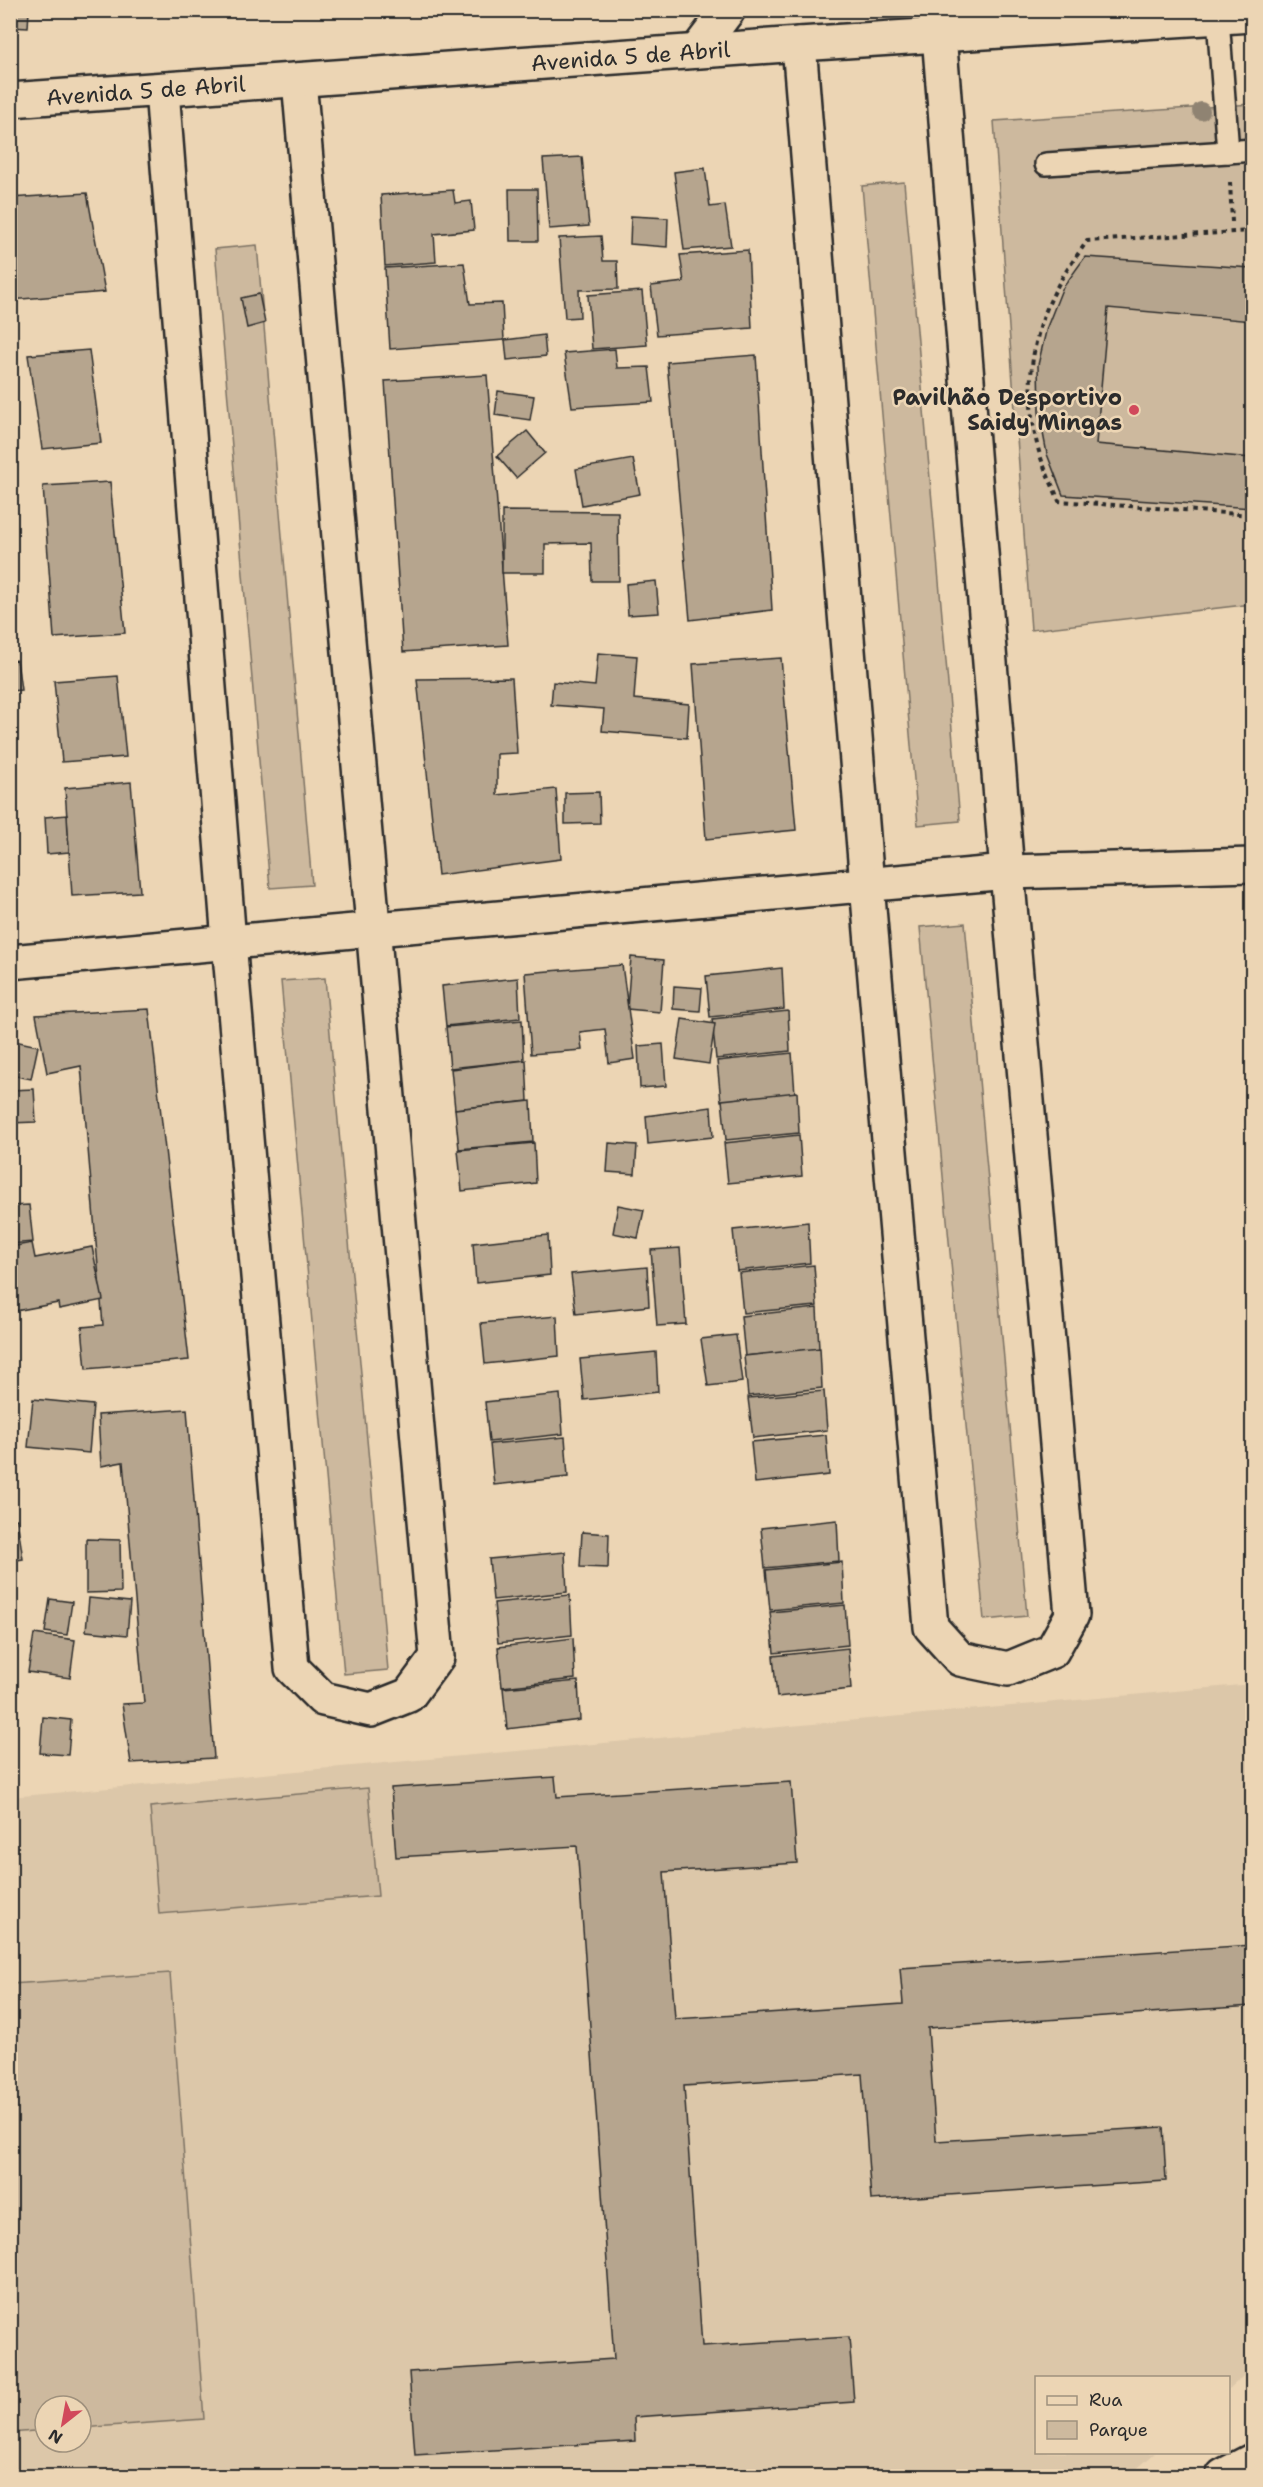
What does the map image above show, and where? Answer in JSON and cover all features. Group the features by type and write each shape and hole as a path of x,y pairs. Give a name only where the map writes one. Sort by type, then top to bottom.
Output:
{"street":[{"path":"698,51 728,10"},
{"name":"Avenida 5 de Abril","path":"10,100 939,35 1033,20 1218,18 1252,15"},
{"path":"800,44 867,885 931,1627 960,1659 1008,1669 1052,1651 1072,1615 1007,872 939,35"},
{"path":"162,90 229,942 292,1668 323,1699 371,1710 409,1695 438,1657 372,930 299,80"},
{"path":"10,962 1007,872 1252,865"},
{"path":"1223,2476 1252,2461"}],"lane":[{"path":"1218,18 1228,152"},
{"path":"1046,164 1252,150"}],"path":[{"path":"1228,152 1232,222"},
{"path":"1252,231 1087,241 1053,295 1040,324 1030,365 1031,409 1040,455 1059,501 1252,515"}],"shaded area":[{"path":"1252,1684 1252,2368 1230,2388 1230,2376 1035,2376 1035,2454 1154,2454 1134,2471 1061,2476 11,2476 11,1797"}],"green space":[{"name":"Pavilhão Desportivo Saidy Mingas","path":"1252,104 1252,604 1031,630 994,121"},
{"path":"904,182 960,821 918,825 862,186"},
{"path":"257,245 312,885 270,888 215,249"},
{"path":"965,923 1027,1616 984,1620 920,927"},
{"path":"325,978 388,1670 344,1674 281,981"},
{"path":"368,1788 378,1896 159,1914 150,1807"},
{"path":"170,1973 204,2419 93,2427 93,2394 33,2394 33,2431 11,2433 11,1984"}],"building":[{"path":"10,10 29,10 28,28 10,27"},
{"path":"582,157 589,226 549,229 543,159"},
{"path":"705,168 710,207 725,205 731,246 684,250 674,172"},
{"path":"509,189 537,189 538,241 510,241"},
{"path":"453,190 455,203 471,201 474,230 434,234 436,262 385,266 381,195"},
{"path":"87,193 105,292 10,300 10,198"},
{"path":"631,216 668,218 667,247 630,244"},
{"path":"601,236 603,261 617,261 618,289 579,290 580,317 565,318 559,238"},
{"path":"748,250 752,328 657,335 651,286 684,282 680,255"},
{"path":"1085,257 1252,268 1252,321 1108,308 1096,444 1252,458 1252,508 1063,495 1047,454 1039,412 1038,365 1047,327 1062,289"},
{"path":"464,263 470,304 502,303 504,340 390,349 385,268"},
{"path":"642,291 647,345 592,349 588,295"},
{"path":"259,294 265,323 247,328 241,298"},
{"path":"544,335 546,356 507,360 505,340"},
{"path":"615,349 617,368 649,367 653,402 572,407 564,353"},
{"path":"89,350 101,443 42,449 28,355"},
{"path":"756,355 772,610 690,620 667,362"},
{"path":"487,375 508,645 403,652 385,381"},
{"path":"498,391 534,396 530,420 495,415"},
{"path":"527,431 545,453 516,478 497,456"},
{"path":"633,459 640,494 582,505 576,469"},
{"path":"110,482 125,633 54,638 43,486"},
{"path":"502,511 618,512 619,581 592,581 591,543 545,544 545,573 502,573"},
{"path":"656,581 659,613 628,615 626,584"},
{"path":"598,653 637,656 634,699 689,704 687,738 602,731 604,709 551,705 553,682 595,686"},
{"path":"781,658 796,830 706,839 693,664"},
{"path":"17,660 21,690 10,691 10,661"},
{"path":"118,676 126,757 62,762 54,681"},
{"path":"512,678 517,753 497,754 497,795 556,789 561,859 438,875 417,679"},
{"path":"131,782 140,892 72,896 65,788"},
{"path":"599,792 600,823 565,824 565,793"},
{"path":"67,815 69,852 47,854 45,817"},
{"path":"631,957 664,960 660,1012 627,1009"},
{"path":"622,965 635,1059 609,1063 605,1029 580,1032 582,1050 531,1054 525,973"},
{"path":"782,968 784,1009 710,1017 706,976"},
{"path":"518,978 520,1018 446,1026 442,986"},
{"path":"674,986 702,988 700,1011 673,1009"},
{"path":"149,1009 189,1360 86,1369 82,1327 103,1325 81,1066 47,1073 36,1015"},
{"path":"788,1011 790,1051 716,1059 712,1019"},
{"path":"682,1019 715,1024 709,1064 676,1059"},
{"path":"522,1020 524,1060 450,1068 446,1027"},
{"path":"10,1040 38,1046 31,1079 10,1075"},
{"path":"663,1044 666,1086 640,1088 638,1046"},
{"path":"792,1053 795,1094 721,1101 717,1061"},
{"path":"526,1060 528,1101 455,1109 451,1069"},
{"path":"34,1089 36,1122 10,1123 10,1090"},
{"path":"797,1092 799,1133 726,1140 722,1100"},
{"path":"531,1101 533,1142 459,1149 455,1109"},
{"path":"711,1107 713,1137 648,1144 646,1116"},
{"path":"799,1135 802,1176 728,1183 724,1143"},
{"path":"534,1143 536,1183 462,1191 458,1150"},
{"path":"609,1143 637,1145 635,1174 607,1172"},
{"path":"29,1205 33,1242 10,1244 10,1206"},
{"path":"618,1205 644,1210 638,1238 613,1233"},
{"path":"808,1222 810,1263 737,1271 733,1230"},
{"path":"548,1235 550,1275 476,1283 473,1243"},
{"path":"32,1243 35,1258 92,1247 103,1300 59,1309 58,1303 10,1312 10,1247"},
{"path":"680,1248 686,1324 657,1326 651,1250"},
{"path":"814,1265 817,1306 743,1313 739,1273"},
{"path":"647,1267 649,1306 576,1314 571,1274"},
{"path":"817,1308 819,1349 745,1356 741,1316"},
{"path":"557,1316 559,1356 485,1364 481,1323"},
{"path":"736,1335 742,1382 708,1386 701,1339"},
{"path":"820,1348 822,1388 748,1396 744,1356"},
{"path":"656,1352 658,1392 584,1400 580,1359"},
{"path":"824,1391 827,1430 753,1438 748,1398"},
{"path":"560,1394 563,1434 489,1442 485,1402"},
{"path":"33,1399 93,1405 89,1453 28,1447"},
{"path":"187,1409 214,1758 131,1763 122,1704 144,1703 123,1462 101,1466 98,1415"},
{"path":"826,1435 829,1475 755,1483 751,1442"},
{"path":"565,1437 568,1477 494,1485 490,1444"},
{"path":"17,1519 23,1559 10,1561 10,1520"},
{"path":"837,1520 839,1561 765,1568 761,1528"},
{"path":"582,1532 609,1534 608,1568 580,1567"},
{"path":"86,1539 120,1540 121,1592 86,1593"},
{"path":"565,1552 567,1592 493,1600 489,1559"},
{"path":"842,1562 844,1603 770,1610 766,1570"},
{"path":"570,1595 572,1635 498,1643 494,1603"},
{"path":"89,1598 130,1602 127,1635 86,1631"},
{"path":"50,1599 72,1602 67,1635 45,1632"},
{"path":"845,1605 848,1645 774,1653 770,1612"},
{"path":"34,1634 75,1640 70,1678 28,1672"},
{"path":"573,1638 575,1679 502,1687 498,1647"},
{"path":"848,1648 851,1689 777,1697 773,1656"},
{"path":"578,1681 580,1720 507,1729 503,1688"},
{"path":"10,1703 18,1704 12,1748 10,1747"},
{"path":"43,1717 71,1720 68,1755 40,1753"},
{"path":"555,1777 557,1797 791,1782 797,1863 664,1872 675,2019 903,2004 900,1968 1252,1945 1252,2006 928,2028 936,2141 1163,2127 1166,2181 871,2200 862,2074 684,2086 702,2346 849,2337 854,2402 634,2417 635,2441 415,2455 409,2372 614,2359 577,1846 396,1857 391,1788"}],"place":[{"name":"Pavilhão Desportivo Saidy Mingas","path":"1134,410"}]}
